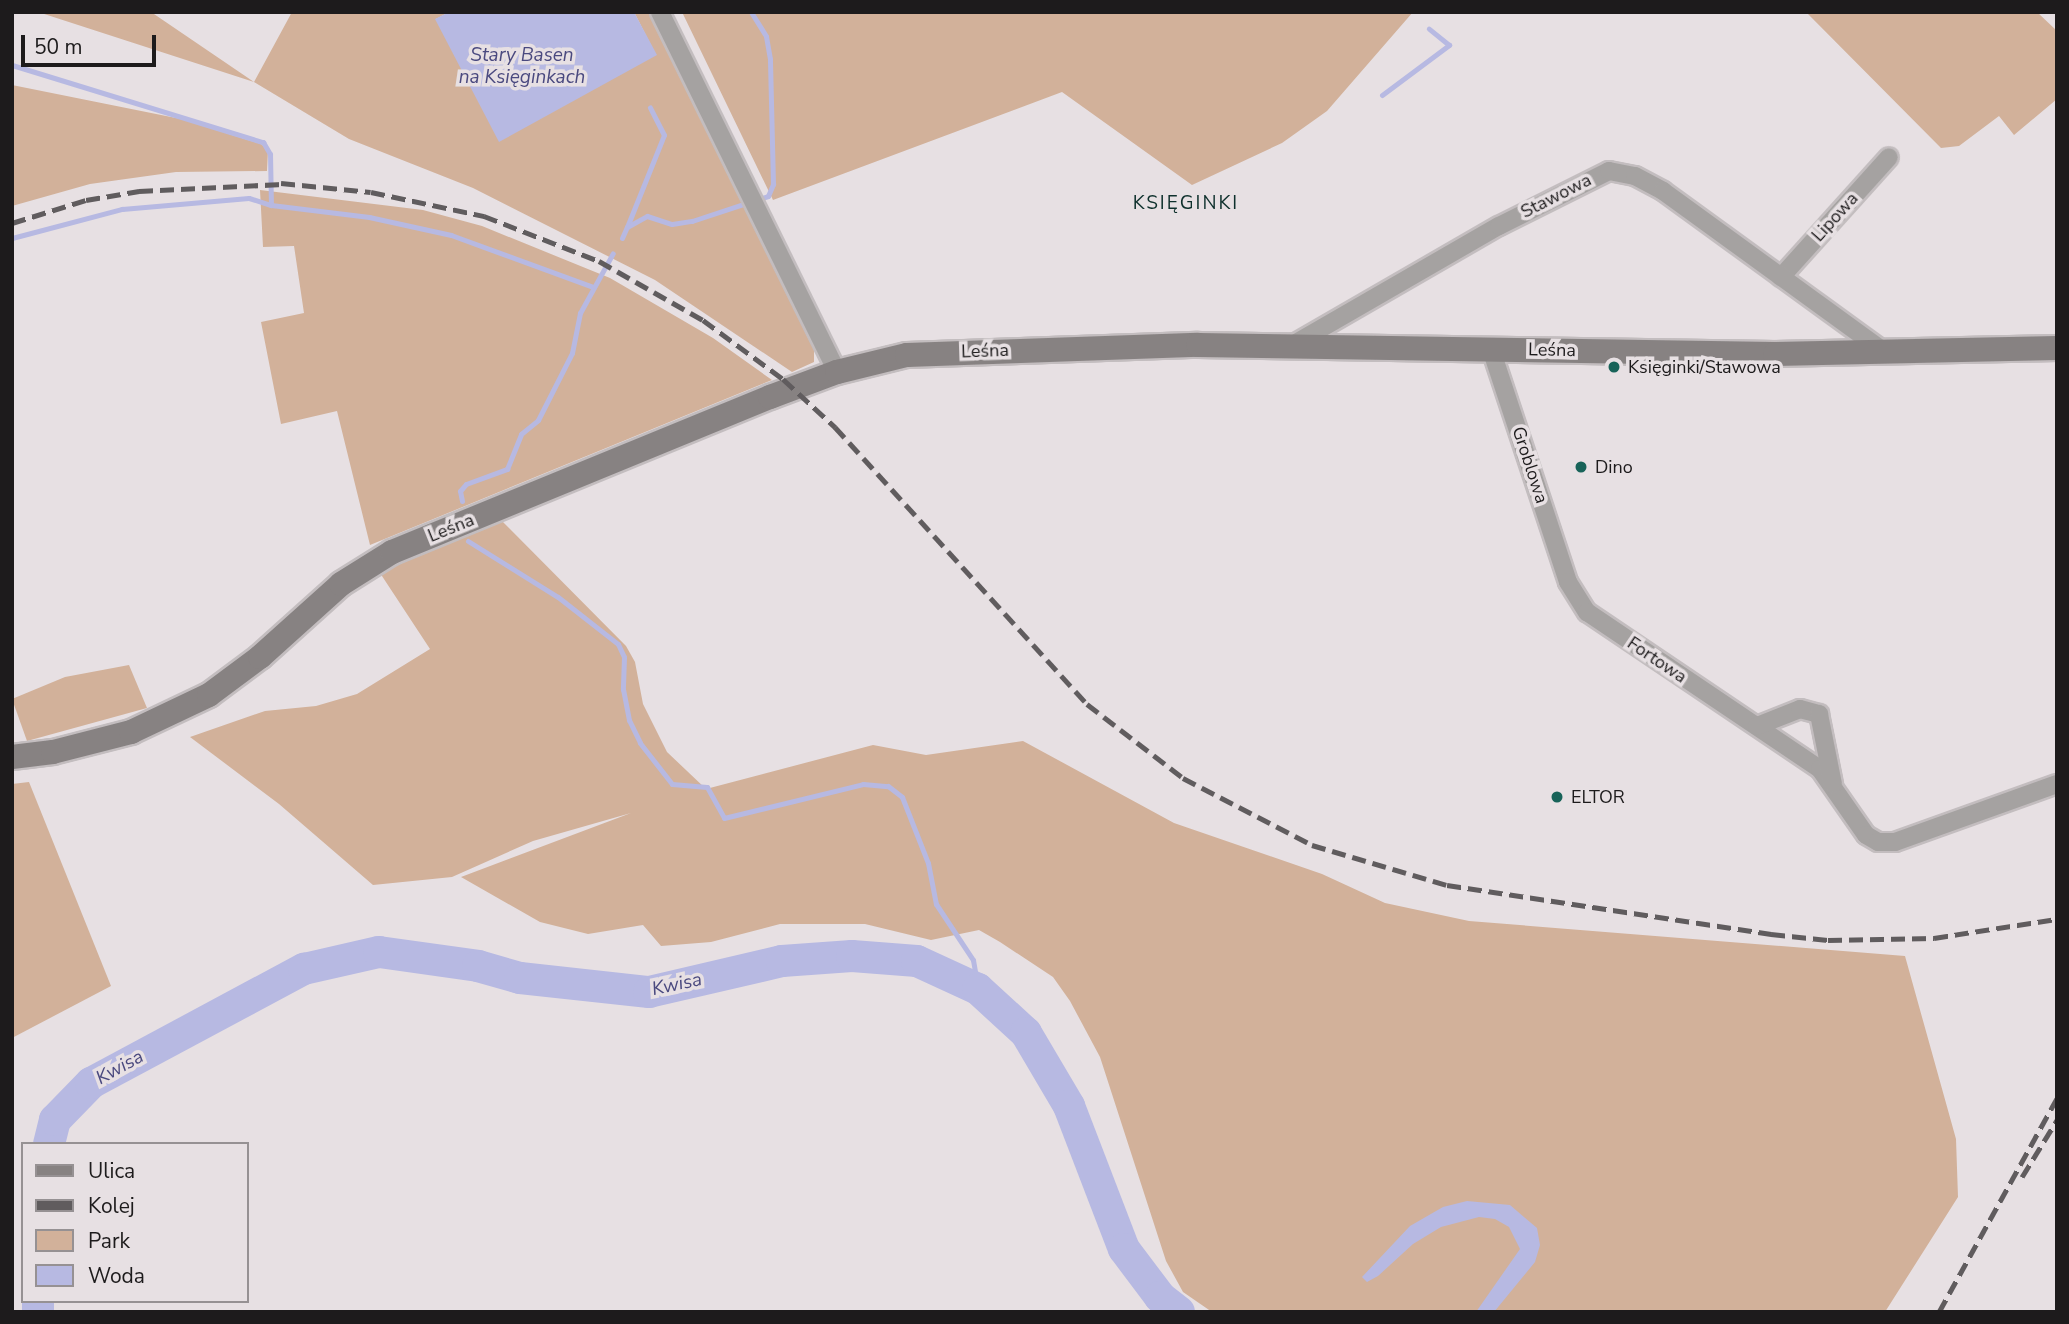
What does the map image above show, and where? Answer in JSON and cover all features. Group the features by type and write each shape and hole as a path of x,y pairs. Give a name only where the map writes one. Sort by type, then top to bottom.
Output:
{"main road":[{"name":"Leśna","path":"12,757 92,743 179,711 230,680 341,584 392,552 837,372 907,355 940,352 1287,348 1886,354 2057,348"}],"street":[{"path":"660,12 837,372"},
{"name":"Lipowa","path":"1781,277 1889,157"},
{"name":"Stawowa","path":"1287,348 1499,226 1609,171 1635,176 1663,191 1886,354"},
{"name":"Groblowa","path":"1491,349 1568,582"},
{"name":"Fortowa","path":"1568,582 1587,612 1821,769 1866,835 1878,842 1926,833 2057,784"},
{"name":"Fortowa","path":"1757,726 1800,709 1818,714 1833,788"}],"green space":[{"path":"38,12 151,12 254,82"},
{"path":"292,12 449,12 436,19 656,55 634,12 651,12 814,346 814,362 792,372 655,280 473,188 349,139 254,82"},
{"path":"682,12 1413,12 1327,111 1282,143 1192,185 1062,92 773,200"},
{"path":"1806,12 2037,12 2057,31 2057,99 2014,135 1999,116 1959,146 1941,148"},
{"path":"12,85 181,119 261,144 268,150 267,171 176,172 90,184 12,206"},
{"path":"260,190 423,210 482,226 610,278 713,338 772,380 370,545 337,411 281,424 261,322 304,313 294,246 263,247"},
{"path":"500,519 626,646 635,662 643,704 667,752 706,789 873,745 926,755 1023,741 1174,823 1322,874 1385,903 1469,921 1905,956 1956,1139 1958,1197 1885,1312 1212,1312 1183,1292 1166,1261 1100,1057 1070,1001 1053,977 979,930 931,940 865,924 780,924 711,942 661,946 643,925 588,934 540,922 461,877 631,813 533,841 452,877 373,885 279,804 190,737 265,711 316,706 357,694 430,649 380,573"},
{"path":"129,665 147,708 27,741 12,699 65,677"},
{"path":"29,782 111,986 12,1038 12,784"}],"water":[{"name":"Stary Basen na Księginkach","path":"449,12 634,12 657,55 499,142 435,19"},
{"path":"1467,1201 1510,1205 1537,1228 1540,1245 1535,1262 1494,1312 1476,1312 1520,1249 1509,1227 1495,1219 1479,1217 1441,1227 1413,1244 1378,1276 1367,1282 1362,1277 1410,1226 1443,1207"}],"waterway":[{"path":"622,238 627,227 647,216 672,224 692,221 768,196 773,184 770,59 766,36 751,12"},
{"path":"1382,95 1449,45 1429,29"},
{"path":"12,65 263,142 270,154 271,205 369,217 451,235 593,287"},
{"path":"627,227 664,135 650,107"},
{"path":"12,238 122,209 249,198 271,205"},
{"path":"462,501 460,491 466,484 507,469 521,434 538,420 572,353 580,313 613,253"},
{"path":"468,541 558,597 618,644 624,657 623,689 629,720 640,743 672,784 707,787 724,818 863,784 888,786 902,797 928,863 936,904 973,960 978,989"},
{"name":"Kwisa","path":"50,1142 55,1120 91,1083 304,969 379,952 478,966 520,978 649,992 782,961 852,956 917,961 978,989 1026,1033 1069,1106 1124,1249 1160,1297 1179,1312"},
{"name":"Kwisa","path":"38,1303 38,1312"}],"railway":[{"path":"281,183 371,192 484,216 599,261 703,320 783,379 835,427 1087,704 1183,778 1312,845 1447,885 1771,934 1828,940 1934,938 2057,919"},
{"path":"12,223 86,200 139,191 283,184"},
{"path":"1939,1312 2057,1098"},
{"path":"2022,1177 2057,1120"}],"place":[{"name":"Księginki/Stawowa","path":"1614,367"},
{"name":"Dino","path":"1581,467"},
{"name":"ELTOR","path":"1557,797"}],"district":[{"name":"KSIĘGINKI","path":"1186,204"}]}
